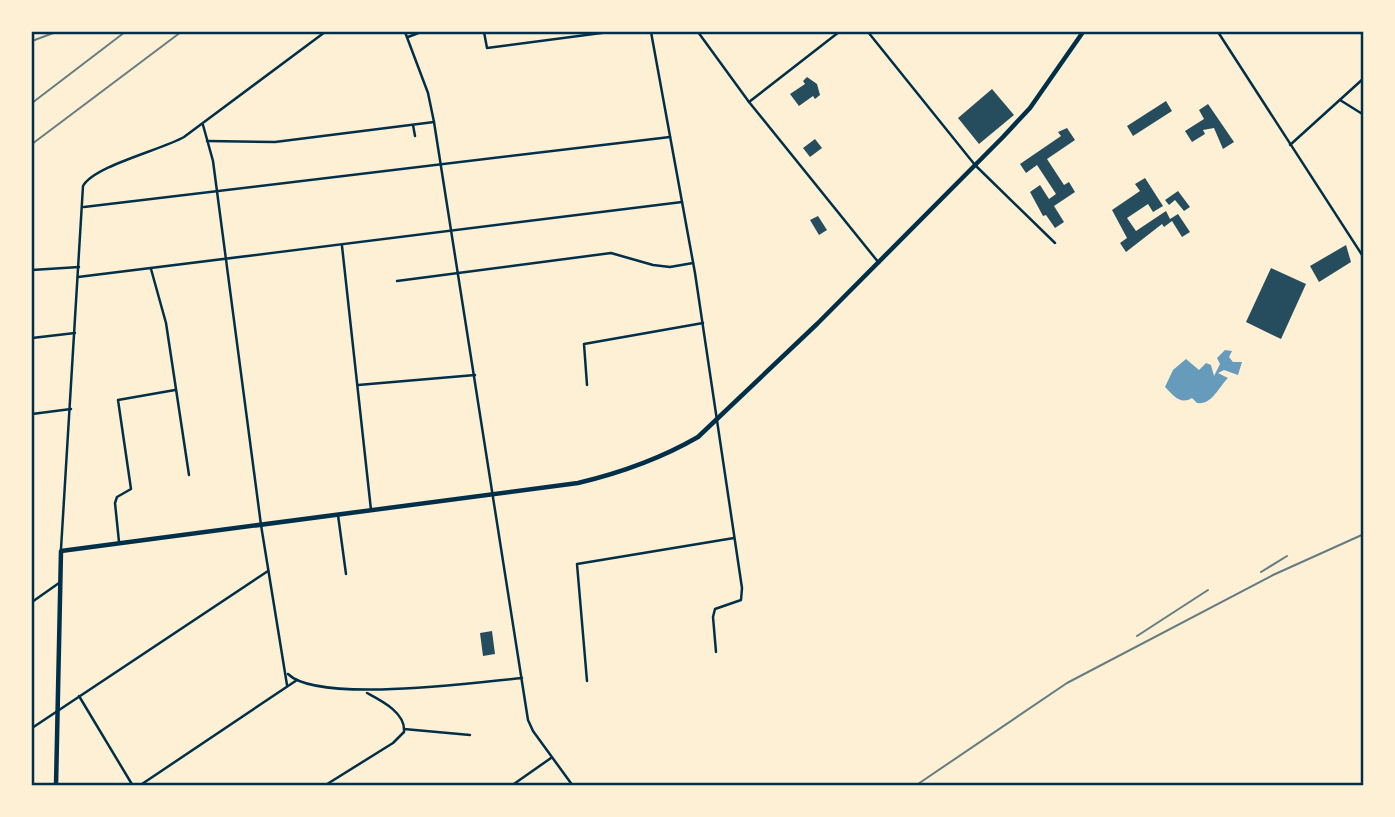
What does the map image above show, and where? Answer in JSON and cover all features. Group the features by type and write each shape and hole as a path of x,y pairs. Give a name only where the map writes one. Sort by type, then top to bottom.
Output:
{"main road":[{"path":"56,786 61,551 578,484 611,475 674,450 698,437 716,420 975,165 1030,108 1083,32"}],"street":[{"path":"61,551 84,207 82,190 86,181 163,149 202,124 326,32"},
{"path":"405,32 428,93 441,165 528,720 551,758 573,786"},
{"path":"408,37 421,32"},
{"path":"484,32 489,59"},
{"path":"487,48 609,32"},
{"path":"651,32 703,323 742,594 741,600 715,609 713,617 716,652"},
{"path":"698,32 749,102 878,263"},
{"path":"749,102 839,32"},
{"path":"868,32 975,165 1055,243"},
{"path":"1218,32 1363,258"},
{"path":"1290,145 1363,78"},
{"path":"1340,100 1363,115"},
{"path":"207,141 275,142 433,122"},
{"path":"202,124 215,192 261,524 288,685"},
{"path":"413,125 415,136"},
{"path":"84,207 670,137"},
{"path":"78,276 682,202"},
{"path":"342,244 371,510"},
{"path":"397,281 611,253 653,265 670,267 693,263"},
{"path":"32,270 79,267"},
{"path":"151,268 166,323 189,475"},
{"path":"587,385 584,344 703,323"},
{"path":"32,338 75,333"},
{"path":"358,385 475,375"},
{"path":"119,544 115,503 117,497 131,489 118,400 175,390"},
{"path":"32,414 71,410"},
{"path":"338,514 346,574"},
{"path":"587,681 577,564 734,538"},
{"path":"32,728 268,570"},
{"path":"32,602 59,583"},
{"path":"285,670 297,680 364,692 381,700 402,719 404,729 393,743 324,786"},
{"path":"364,692 522,678"},
{"path":"139,786 297,680"},
{"path":"381,700 385,690"},
{"path":"79,696 133,786"},
{"path":"404,729 470,735"},
{"path":"511,786 551,758"}],"water":[{"path":"1225,350 1232,351 1229,357 1233,362 1242,362 1238,375 1224,370 1218,373 1228,378 1207,401 1197,403 1192,398 1181,400 1165,387 1173,370 1186,359 1199,370 1206,363 1211,365 1214,376 1220,364 1217,358"}],"building":[{"path":"807,77 817,84 820,95 815,99 813,96 799,106 790,94 805,84 803,81"},
{"path":"992,89 1014,115 979,144 958,118"},
{"path":"1166,101 1172,111 1133,136 1127,126"},
{"path":"1208,104 1234,142 1223,149 1214,128 1203,130 1205,134 1192,142 1185,131 1204,119 1199,110"},
{"path":"1067,128 1075,140 1047,159 1064,185 1069,182 1075,192 1054,206 1064,222 1055,228 1046,215 1043,216 1030,192 1040,185 1049,199 1056,194 1037,165 1026,173 1020,164 1061,136 1058,132"},
{"path":"815,139 822,148 810,157 803,148"},
{"path":"1145,178 1163,206 1153,212 1148,204 1127,218 1136,231 1166,211 1170,219 1178,214 1190,232 1182,237 1172,221 1164,227 1162,224 1126,252 1120,243 1127,238 1112,210 1140,191 1135,184"},
{"path":"1178,191 1190,207 1184,211 1175,200 1169,205 1165,200"},
{"path":"818,216 827,230 819,235 810,220"},
{"path":"1346,245 1351,262 1319,282 1310,266"},
{"path":"1271,268 1306,284 1281,339 1246,322"},
{"path":"492,631 495,654 483,656 480,633"}],"railway":[{"path":"32,41 56,32"},
{"path":"32,103 125,32"},
{"path":"32,144 181,32"},
{"path":"915,786 1067,683 1273,575 1364,534"},
{"path":"1261,572 1287,556"},
{"path":"1137,636 1208,590"}]}
